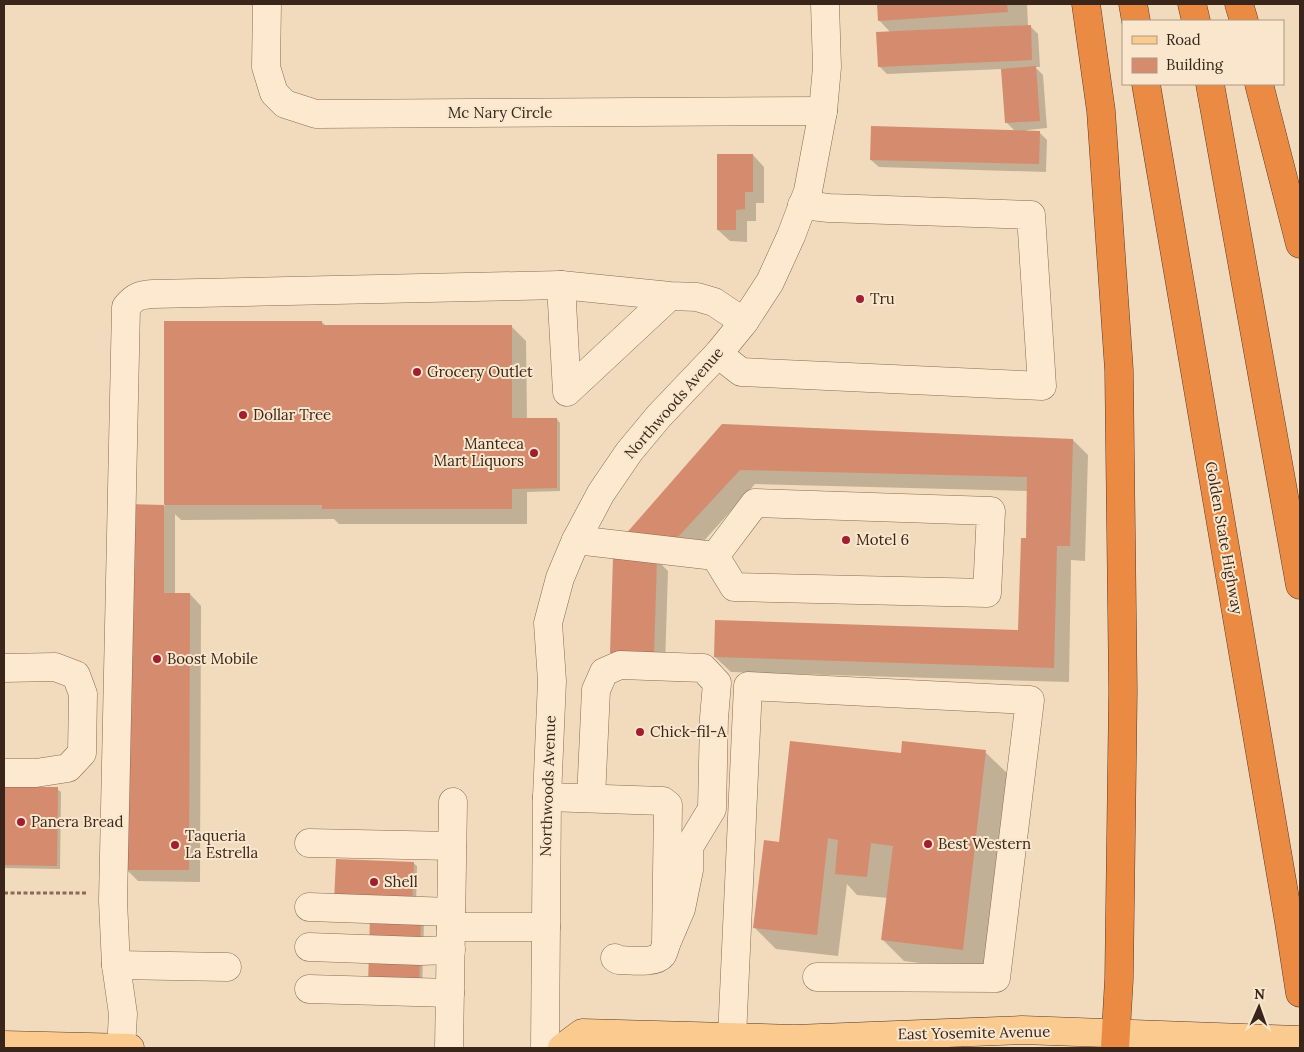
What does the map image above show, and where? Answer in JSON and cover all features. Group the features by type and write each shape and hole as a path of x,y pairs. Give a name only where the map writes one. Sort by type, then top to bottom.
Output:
{"highway":[{"path":"1086,4 1101,111 1119,370 1123,691 1119,979 1115,1040"},
{"path":"1133,4 1136,20"},
{"path":"1192,4 1196,20"},
{"path":"1239,4 1244,20"},
{"name":"Golden State Highway","path":"1146,85 1300,993"},
{"path":"1210,85 1300,585"},
{"path":"1260,85 1300,244"}],"main road":[{"name":"East Yosemite Avenue","path":"562,1048 582,1033 795,1039 1022,1030 1115,1040 1300,1040"},
{"path":"4,1045 130,1048"}],"street":[{"name":"Mc Nary Circle","path":"267,4 266,67 274,93 285,104 316,114 823,111"},
{"name":"Northwoods Avenue","path":"545,1048 547,797 552,681 548,623 560,578 576,540 601,492 629,452 659,416 718,354 744,322 770,282 791,236 808,191 823,111 827,67 825,4"},
{"path":"718,354 741,372 1042,386 1031,215 829,208 802,205"},
{"path":"121,1048 123,1014 116,965 113,901 126,307 131,300 139,295 154,294 561,285 697,297 714,302 744,322"},
{"path":"561,285 567,392 670,296"},
{"path":"755,503 990,511 987,592 734,587 715,556 755,503"},
{"path":"576,540 715,556"},
{"path":"603,799 596,690 604,672 620,665 703,668 718,683 714,718 712,809 689,847 689,870 681,908 662,955 653,960 618,960 616,958"},
{"path":"4,668 55,667 76,675 83,694 82,753 68,768 36,773 4,773"},
{"path":"732,1037 748,686 1030,700 996,978 817,977"},
{"path":"547,797 663,801 668,805 666,944"},
{"path":"449,1048 453,802"},
{"path":"309,843 452,846"},
{"path":"309,907 451,929 546,927"},
{"path":"309,947 420,951 451,929"},
{"path":"116,965 228,967"},
{"path":"309,989 450,992"}],"path":[{"path":"4,893 90,893"}],"building":[{"path":"877,4 1007,4 1008,12 878,21"},
{"path":"1031,25 1032,60 878,67 876,32"},
{"path":"1036,66 1040,121 1005,123 1001,69"},
{"path":"871,126 1040,131 1039,164 870,160"},
{"path":"717,154 753,154 753,192 745,192 745,209 736,210 736,230 717,230"},
{"path":"164,321 322,321 322,325 512,325 512,418 557,418 557,488 512,489 512,509 322,509 322,505 164,505"},
{"path":"722,424 1073,439 1070,546 1057,546 1054,668 714,657 715,620 1018,630 1021,538 1026,538 1027,477 740,470 677,538 624,536"},
{"path":"127,504 164,505 164,593 190,593 189,870 126,870"},
{"path":"613,557 657,558 654,654 610,653"},
{"name":"Best Western","path":"790,741 901,753 902,741 986,750 963,950 881,940 893,846 871,843 867,877 835,874 838,840 828,838 817,935 753,928 764,840 779,842"},
{"path":"4,787 58,787 57,866 4,865"},
{"name":"Shell","path":"336,859 414,862 412,904 334,902"},
{"name":"Shell","path":"370,916 421,917 419,987 368,985"}],"place":[{"name":"Tru","path":"860,299"},
{"name":"Grocery Outlet","path":"417,372"},
{"name":"Dollar Tree","path":"243,415"},
{"name":"Manteca Mart Liquors","path":"534,453"},
{"name":"Motel 6","path":"846,540"},
{"name":"Boost Mobile","path":"157,659"},
{"name":"Chick-fil-A","path":"640,732"},
{"name":"Panera Bread","path":"21,822"},
{"name":"Best Western","path":"928,844"},
{"name":"Taqueria La Estrella","path":"175,845"},
{"name":"Shell","path":"374,882"}]}
